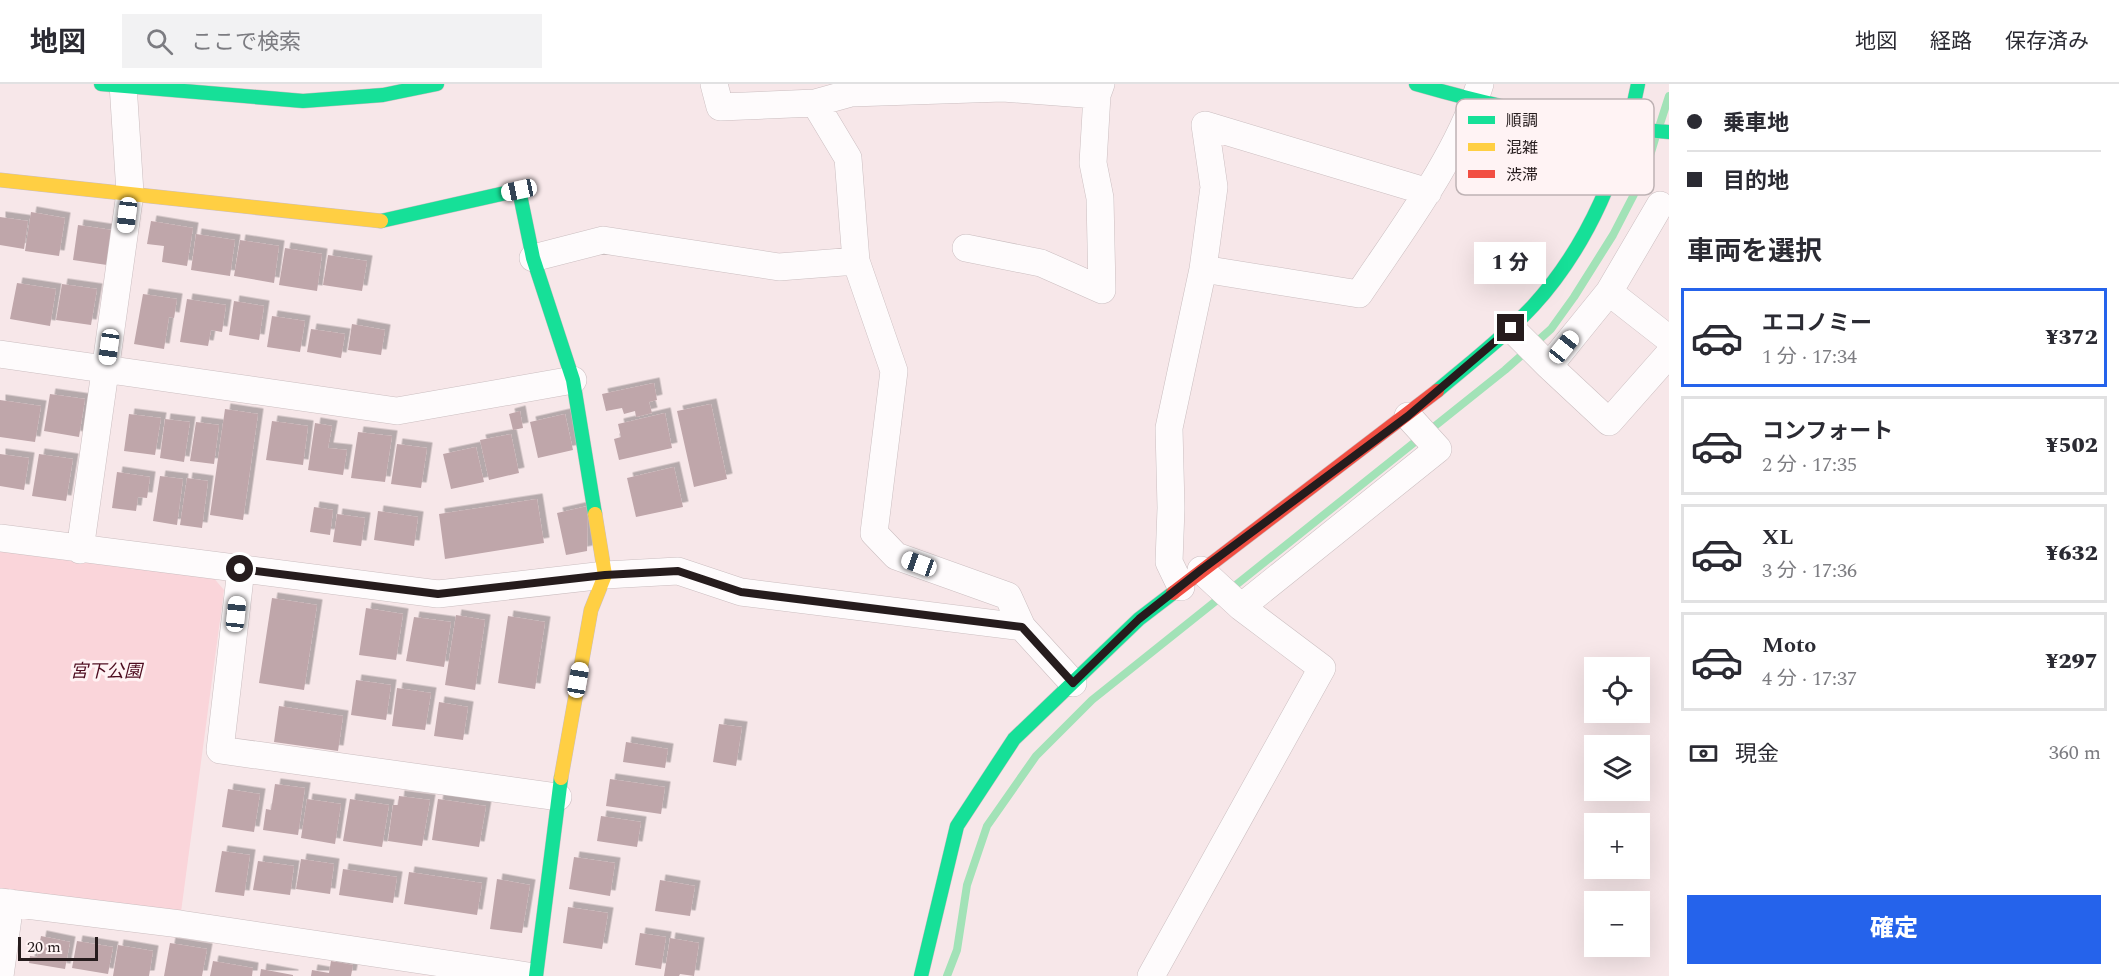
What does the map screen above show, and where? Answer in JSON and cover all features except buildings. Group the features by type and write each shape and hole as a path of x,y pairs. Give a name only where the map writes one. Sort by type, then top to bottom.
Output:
{"street":[{"path":"80,550 130,193 116,85 303,101 382,96 437,84"},
{"path":"714,84 720,107 815,103 851,93 1003,88 1099,90 1093,163 1100,198 1102,290 1041,263 966,248"},
{"path":"1416,84 1502,99"},
{"path":"1635,99 1638,84"},
{"path":"815,103 848,158 855,261 894,370 874,533 896,556 1008,596 1022,627 1073,683"},
{"path":"1181,587 1169,562 1169,428 1203,269 1214,187 1204,125 1428,192"},
{"path":"1654,131 1669,132"},
{"path":"1203,269 1359,294 1428,192 1456,135"},
{"path":"0,180 379,221 519,190 533,258 573,380 605,575 591,610 558,797 536,976"},
{"path":"921,976 957,826 1014,739 1139,619 1408,416 1511,328 1535,304 1586,235 1602,195"},
{"path":"1549,366 1609,292 1660,205"},
{"path":"533,258 603,240 779,267 855,261"},
{"path":"1609,292 1669,339"},
{"path":"1511,328 1609,422 1669,354"},
{"path":"0,354 397,411 573,380"},
{"path":"1241,607 1438,449 1408,416"},
{"path":"0,538 438,594 605,575 678,571 741,592 1022,627"},
{"path":"240,569 220,750 558,797"},
{"path":"1150,976 1322,668 1241,607 1201,570"},
{"path":"0,976 5,903 180,924 528,976"}],"green space":[{"name":"宮下公園","path":"0,549 212,576 224,590 181,912 0,890"}],"waterway":[{"path":"1660,124 1669,96"},
{"path":"947,976 957,950 967,885 987,826 1036,756 1092,700 1505,370 1551,329 1613,235 1634,195"}],"traffic: fast":[{"path":"101,84 303,101 383,95 437,84"},
{"path":"1416,84 1471,99"},
{"path":"1634,99 1638,84"},
{"path":"1654,131 1669,132"},
{"path":"381,221 519,190 533,258 573,380 595,514"},
{"path":"1437,391 1533,306 1571,257 1603,195"},
{"path":"921,976 957,826 1014,739 1139,619 1173,593"},
{"path":"536,976 561,778"}],"traffic: slow":[{"path":"0,180 381,221"},
{"path":"561,778 591,610 605,575 595,514"}],"traffic: jam":[{"path":"1173,593 1437,391"}],"route":[{"path":"240,569 438,594 605,575 678,571 741,592 1022,627 1073,683 1139,619 1408,416 1511,328"}]}
